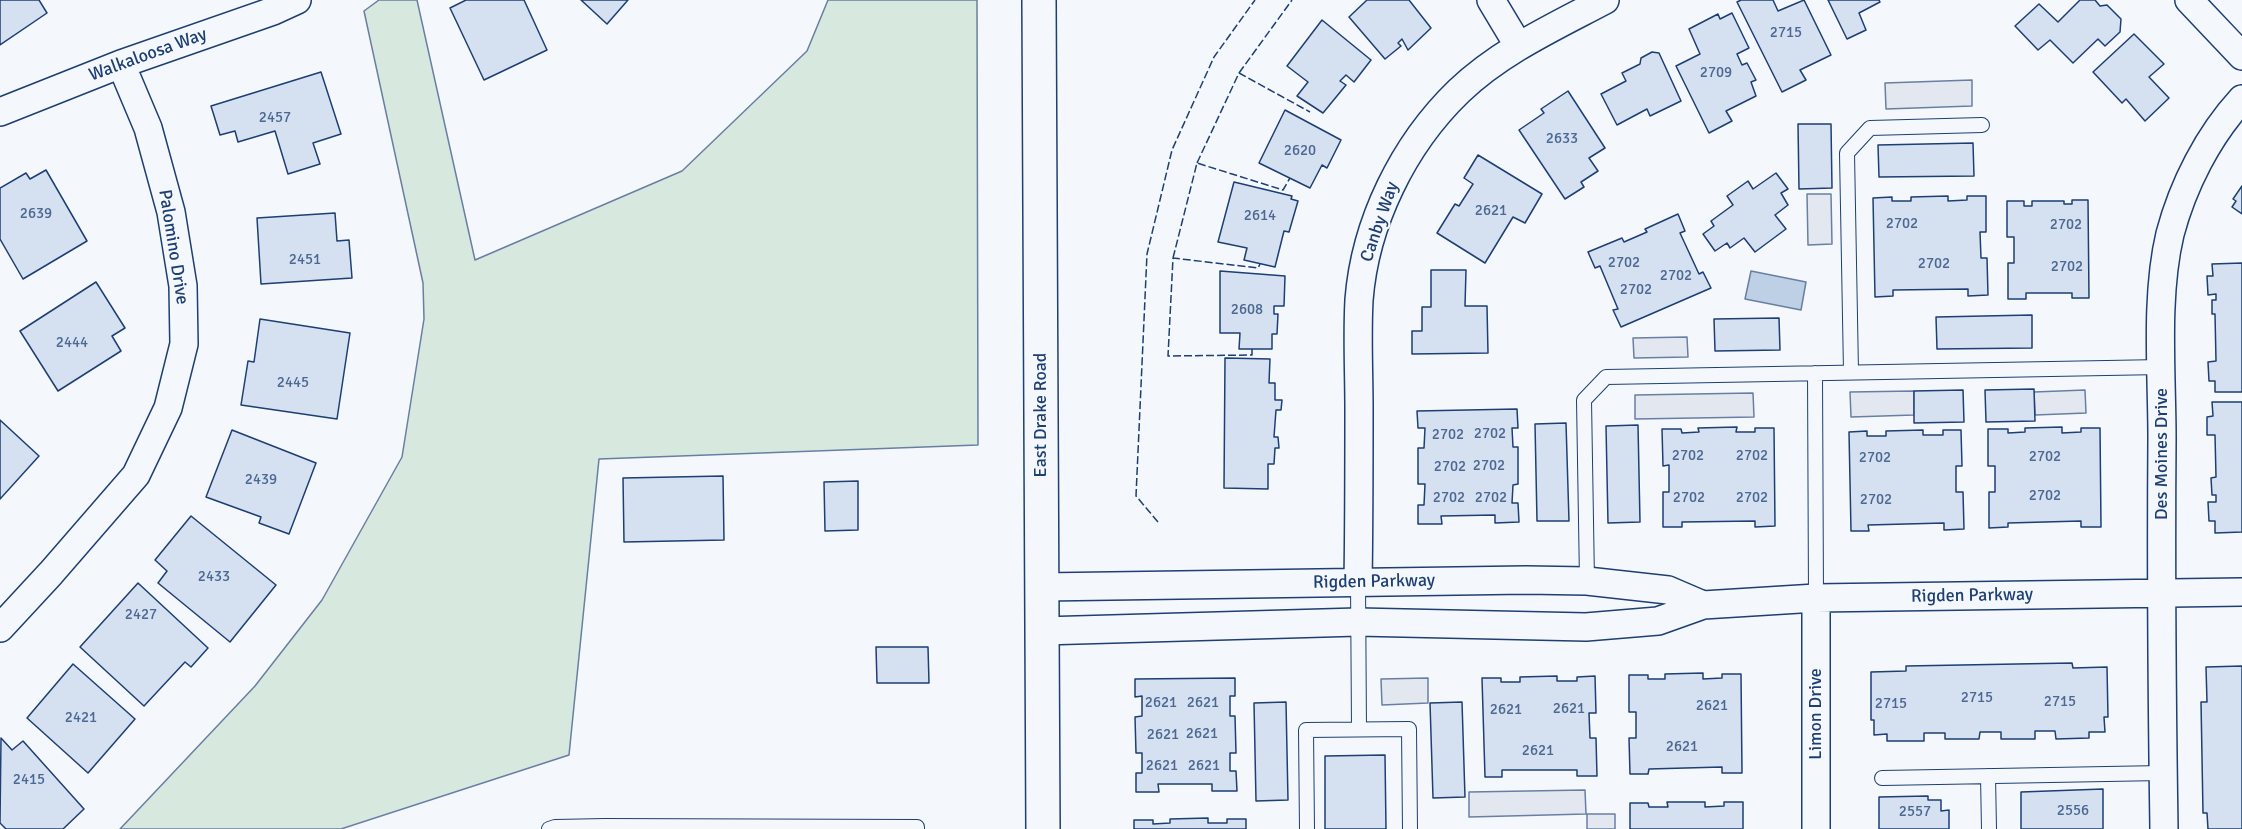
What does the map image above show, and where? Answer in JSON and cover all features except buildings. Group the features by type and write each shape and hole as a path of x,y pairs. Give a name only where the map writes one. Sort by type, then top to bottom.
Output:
{"main road":[{"name":"East Drake Road","path":"1039,0 1043,829"}],"street":[{"name":"Walkaloosa Way","path":"0,112 122,64 273,11 297,0"},
{"path":"1491,0 1518,45"},
{"name":"Canby Way","path":"1358,582 1359,300 1368,248 1382,205 1400,168 1424,130 1459,91 1518,45 1605,0"},
{"path":"2189,0 2242,56"},
{"name":"Palomino Drive","path":"0,628 136,475 168,408 184,344 183,286 171,212 148,128 122,64"},
{"name":"Des Moines Drive","path":"2164,829 2161,593 2162,285 2170,234 2185,190 2208,144 2242,99"},
{"name":"Rigden Parkway","path":"1042,587 1587,581 1668,590 1703,605"},
{"name":"Rigden Parkway","path":"1042,631 1358,622 1586,627 1658,621 1703,605 1816,598 2242,592"},
{"name":"Limon Drive","path":"1816,598 1816,829"}],"lane":[{"path":"1851,372 1847,153 1870,128 1982,125"},
{"path":"1587,581 1584,400 1606,377 2162,367"},
{"path":"1815,373 1816,598"},
{"path":"1358,582 1359,729"},
{"path":"1307,829 1306,730 1359,729 1409,729 1410,829"},
{"path":"1882,778 2163,773"},
{"path":"1988,776 1989,829"},
{"path":"549,829 605,826 917,827 917,829"}],"shaded area":[{"path":"379,0 417,0 475,260 682,171 807,51 828,0 977,0 978,445 599,459 569,755 341,829 120,829 255,686 322,600 402,457 424,319 423,283 364,11"},
{"path":"1972,80 1972,106 1886,109 1885,83"},
{"path":"1807,194 1831,194 1832,244 1808,245"},
{"path":"1687,337 1688,357 1634,358 1633,338"},
{"path":"2085,390 2086,413 2035,415 2034,392"},
{"path":"1914,391 1914,415 1851,417 1850,392"},
{"path":"1753,393 1754,417 1635,419 1635,395"},
{"path":"1428,678 1428,703 1382,705 1381,679"},
{"path":"1585,790 1586,814 1469,817 1469,792"},
{"path":"1587,814 1615,814 1615,829 1587,829"}],"water":[{"path":"1751,271 1806,282 1801,310 1745,299"}],"fence":[{"path":"1158,522 1136,496 1147,254 1172,150 1214,57 1255,0"},
{"path":"1239,73 1292,0"},
{"path":"1197,163 1239,73 1310,112"},
{"path":"1173,258 1197,163 1283,190 1290,178"},
{"path":"1252,349 1252,355 1168,356 1173,258 1258,268 1260,264"}]}
